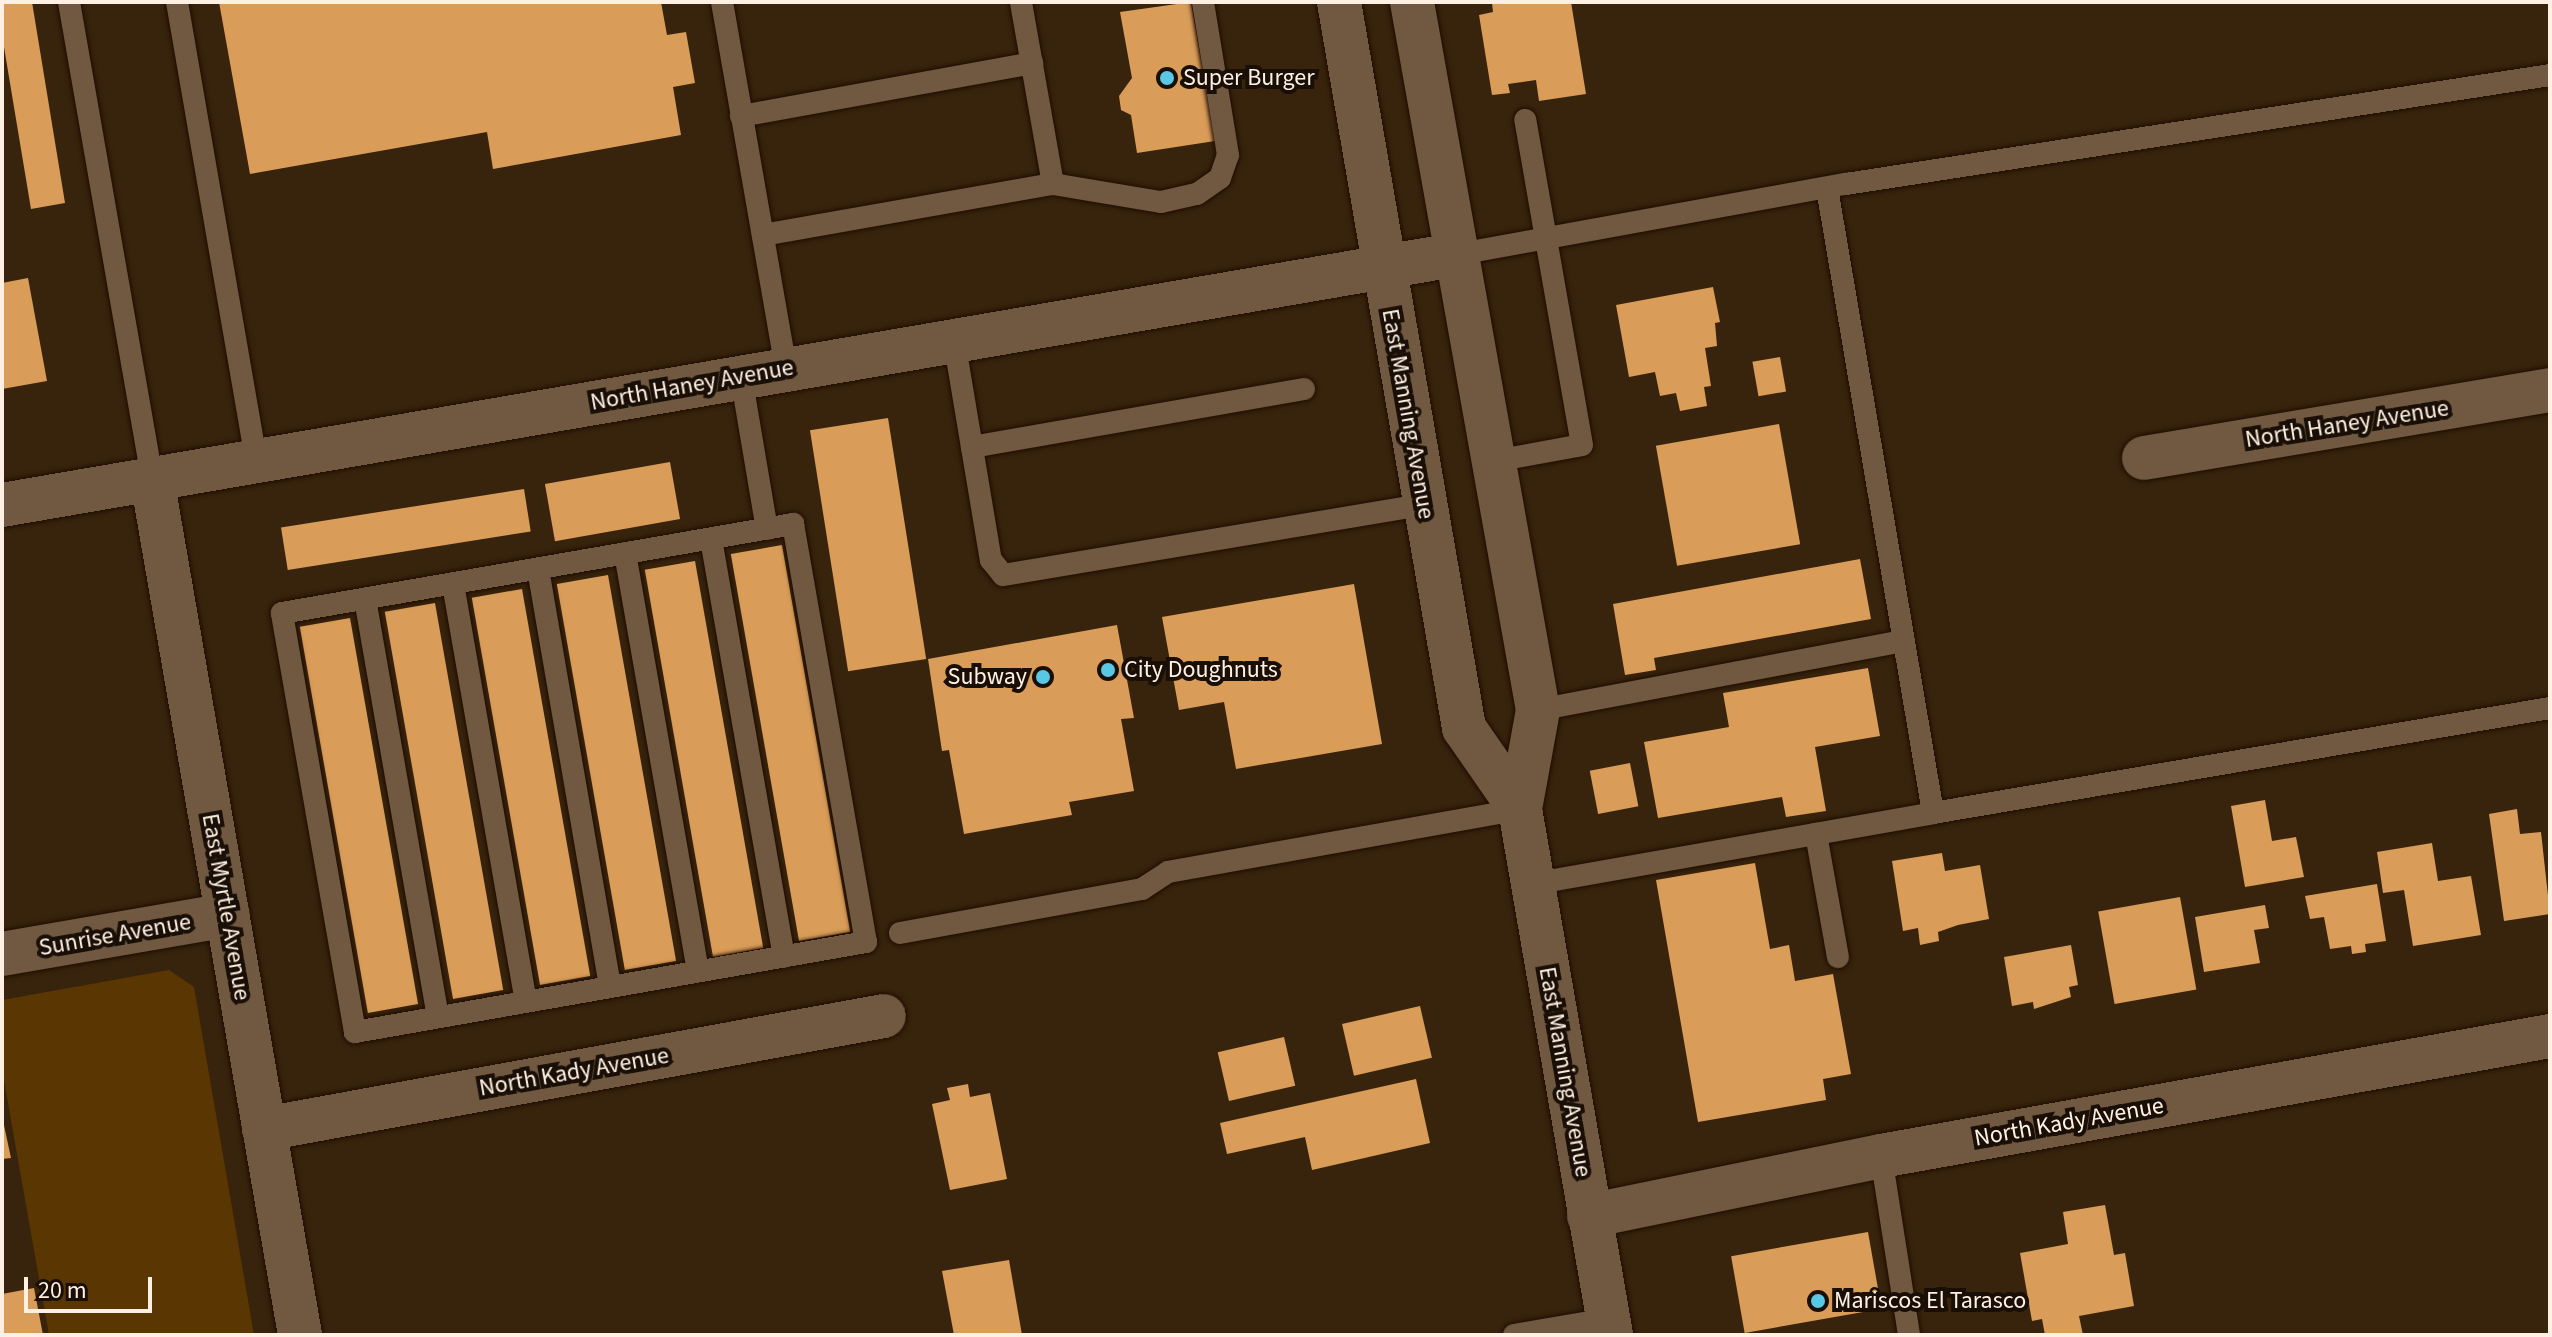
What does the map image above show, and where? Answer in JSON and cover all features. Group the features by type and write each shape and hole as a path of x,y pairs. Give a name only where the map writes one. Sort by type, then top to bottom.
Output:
{"street":[{"name":"East Manning Avenue","path":"1339,2 1423,505 1464,728 1520,809"},
{"name":"East Manning Avenue","path":"1412,2 1538,710 1520,809 1609,1327"},
{"name":"North Haney Avenue","path":"2,505 1459,254"},
{"name":"North Haney Avenue","path":"2144,458 2550,390"},
{"name":"East Myrtle Avenue","path":"152,479 300,1335"},
{"name":"Sunrise Avenue","path":"2,954 228,915"},
{"name":"North Kady Avenue","path":"264,1129 884,1016"},
{"name":"North Kady Avenue","path":"1589,1216 1881,1156 2550,1036"}],"lane":[{"path":"69,2 152,479"},
{"path":"177,2 256,461"},
{"path":"722,2 786,369"},
{"path":"1021,2 1053,184"},
{"path":"763,235 1053,184 1161,202 1197,194 1220,178 1228,155 1203,2"},
{"path":"741,116 1032,63"},
{"path":"1459,254 1827,188 2550,75"},
{"path":"1495,461 1582,445 1525,120"},
{"path":"1827,188 1933,813"},
{"path":"954,340 991,560 995,569 1014,577 1423,505"},
{"path":"741,376 767,529"},
{"path":"972,447 1304,389"},
{"path":"793,524 866,942 355,1032 282,613 767,529 793,524"},
{"path":"711,539 784,957"},
{"path":"625,553 698,971"},
{"path":"538,569 610,987"},
{"path":"453,584 526,1002"},
{"path":"365,599 438,1017"},
{"path":"1538,710 1904,641"},
{"path":"1532,884 2550,708"},
{"path":"900,933 1142,889 1168,872 1520,809"},
{"path":"1816,834 1838,957"},
{"path":"1881,1156 1909,1335"},
{"path":"1514,1335 1609,1327"}],"shaded area":[{"path":"169,970 194,987 254,1335 49,1335 2,1069 2,1000"}],"building":[{"path":"2,2 32,2 65,203 31,209 2,35"},
{"path":"219,2 661,2 667,35 686,32 695,83 673,87 681,135 493,169 487,132 250,174"},
{"path":"1191,2 1215,141 1137,153 1131,115 1121,110 1119,96 1132,78 1120,12"},
{"path":"1571,2 1586,94 1539,101 1536,80 1508,84 1510,93 1492,95 1479,15 1493,12 1492,3"},
{"path":"28,278 47,381 2,389 2,283"},
{"path":"1713,287 1720,322 1715,323 1717,346 1705,348 1711,386 1704,387 1707,406 1680,411 1676,393 1660,396 1655,372 1629,377 1616,305"},
{"path":"1780,357 1786,391 1759,396 1752,362"},
{"path":"888,418 926,659 848,671 810,430"},
{"path":"1779,424 1800,544 1677,566 1656,446"},
{"path":"670,462 680,519 555,541 545,484"},
{"path":"524,489 531,531 288,570 281,527"},
{"path":"782,545 850,932 799,941 731,554"},
{"path":"1860,559 1871,619 1654,658 1656,670 1625,675 1613,604"},
{"path":"695,561 763,948 713,957 645,570"},
{"path":"608,575 676,961 625,970 557,584"},
{"path":"1354,584 1382,744 1236,769 1224,702 1179,710 1162,617"},
{"path":"522,589 590,976 540,985 472,598"},
{"path":"435,603 503,990 453,999 385,612"},
{"path":"350,618 418,1004 368,1013 300,627"},
{"path":"1117,625 1134,718 1121,719 1134,791 1069,802 1072,815 964,834 949,750 942,751 928,659"},
{"path":"1868,668 1880,736 1815,747 1826,811 1786,817 1782,797 1658,818 1644,742 1729,727 1723,693"},
{"path":"1630,763 1638,806 1598,814 1590,771"},
{"path":"2265,800 2272,841 2296,837 2304,877 2245,887 2231,806"},
{"path":"2517,809 2520,834 2541,832 2550,914 2504,921 2489,814"},
{"path":"2432,843 2438,881 2471,876 2481,935 2413,946 2404,890 2383,893 2377,852"},
{"path":"1942,853 1945,871 1980,865 1989,919 1938,932 1939,941 1920,945 1918,928 1903,931 1892,861"},
{"path":"1755,863 1770,949 1789,945 1795,981 1833,974 1851,1074 1823,1079 1826,1100 1698,1122 1656,880"},
{"path":"2377,884 2386,941 2365,944 2366,952 2352,954 2351,946 2330,949 2324,917 2310,919 2305,896"},
{"path":"2180,897 2196,990 2115,1004 2098,911"},
{"path":"2265,905 2269,928 2254,930 2260,963 2204,972 2195,917"},
{"path":"2071,945 2078,985 2069,987 2071,997 2034,1009 2033,1002 2012,1006 2004,957"},
{"path":"1420,1006 1432,1058 1354,1076 1342,1024"},
{"path":"1284,1037 1295,1086 1229,1101 1218,1052"},
{"path":"1416,1079 1430,1143 1312,1170 1305,1137 1227,1154 1220,1123"},
{"path":"968,1084 970,1097 990,1093 1007,1179 950,1190 932,1104 950,1100 947,1088"},
{"path":"2,1116 11,1158 2,1159"},
{"path":"2105,1205 2114,1255 2125,1253 2134,1306 2079,1316 2083,1335 2045,1335 2042,1319 2032,1321 2020,1253 2068,1244 2063,1212"},
{"path":"1868,1232 1882,1309 1745,1333 1731,1256"},
{"path":"1009,1260 1022,1335 954,1335 942,1271"},
{"path":"34,1288 43,1335 2,1335 2,1294"}],"place":[{"name":"Super Burger","path":"1167,78"},
{"name":"City Doughnuts","path":"1108,670"},
{"name":"Subway","path":"1043,677"},
{"name":"Mariscos El Tarasco","path":"1818,1301"}]}
